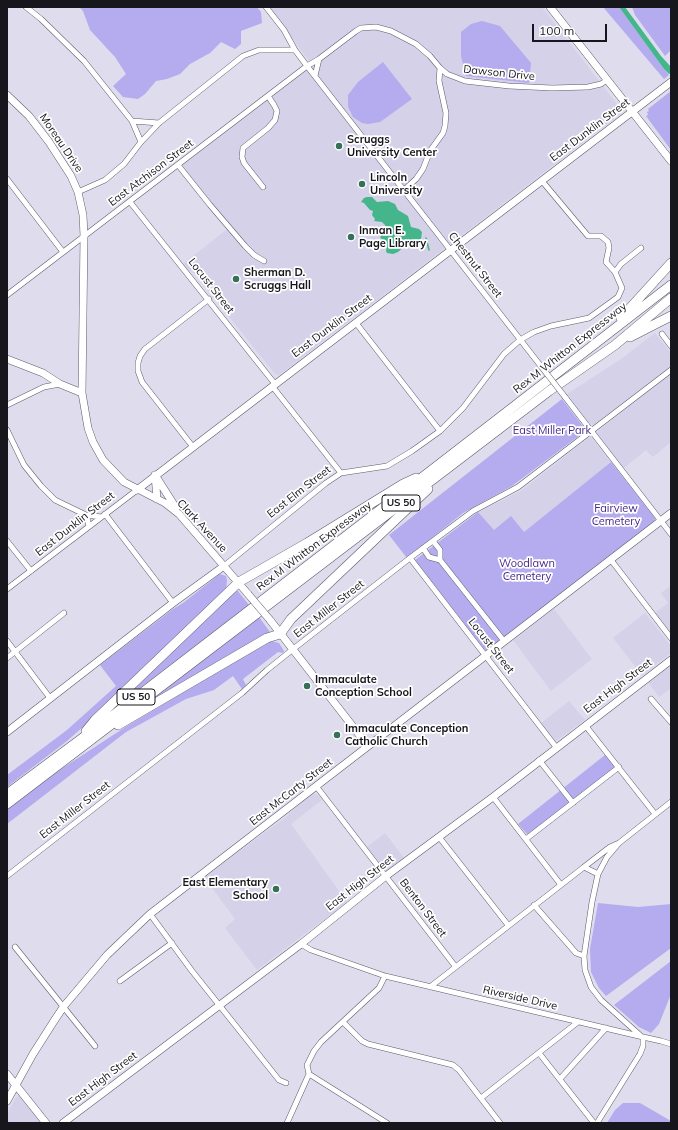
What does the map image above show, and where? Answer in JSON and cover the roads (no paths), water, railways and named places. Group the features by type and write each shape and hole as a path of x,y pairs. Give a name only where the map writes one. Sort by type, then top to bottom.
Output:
{"highway":[{"path":"606,336 671,263"},
{"name":"Rex M Whitton Expressway","path":"7,804 82,742 671,285"},
{"name":"Rex M Whitton Expressway","path":"7,794 82,742 549,391 615,345 671,298"},
{"path":"615,345 671,316"},
{"path":"82,742 267,638 280,634 291,619 453,464"},
{"path":"82,742 95,720 238,582 307,543 403,484 434,469"}],"main road":[{"path":"550,7 671,161"},
{"name":"East Dunklin Street","path":"137,490 671,82"},
{"name":"Moreau Drive","path":"7,95 29,116 49,142 71,176 78,192 84,236"},
{"name":"Clark Avenue","path":"84,236 82,393 88,428 93,442 103,460 124,482 172,507 179,514 270,620 368,746"},
{"path":"7,359 43,373 60,384 82,393"},
{"path":"155,475 157,500"},
{"path":"155,475 179,514"},
{"name":"East McCarty Street","path":"7,1102 33,1054 64,1006 107,955 150,914 671,513"},
{"name":"East Elm Street","path":"7,731 173,603 224,566"},
{"name":"East High Street","path":"63,1123 301,944 386,876 671,660"},
{"path":"7,1074 46,1123"}],"street":[{"path":"26,7 42,19 84,62 132,121 141,142"},
{"name":"Chestnut Street","path":"266,7 284,30 295,50 307,66 671,534"},
{"name":"Dawson Drive","path":"307,66 319,60 361,28 376,27 391,31 416,44 450,76 465,81 539,88 588,87 601,84 607,80"},
{"path":"78,192 105,180 124,164 141,142 159,123 243,56 259,50 295,50"},
{"path":"315,76 319,60"},
{"name":"East Atchison Street","path":"7,295 307,66"},
{"path":"404,190 416,179 423,169 430,151 445,126 446,114 439,81 440,68"},
{"path":"263,187 244,163 242,157 243,148 268,128 275,120 277,111 268,96"},
{"path":"132,121 159,123"},
{"path":"178,165 245,246 254,255 264,261"},
{"path":"7,179 63,252"},
{"path":"542,181 588,236 601,236 608,242 609,248 606,262 615,272 621,264 642,248"},
{"name":"Locust Street","path":"130,202 209,300 341,473"},
{"name":"East Elm Street","path":"224,566 326,483 341,473 387,466 412,451 440,431 464,408 504,354 520,340 534,332 589,318 618,297 622,288 615,272"},
{"path":"193,447 142,382 138,371 138,363 140,356 145,349 209,300"},
{"path":"356,323 440,431"},
{"path":"662,334 671,346"},
{"name":"East Miller Street","path":"7,876 242,693 267,670 423,548 473,510 518,487 671,370"},
{"path":"7,406 44,387 60,384"},
{"path":"7,430 24,465 41,486 55,500 86,515 103,515 173,603"},
{"name":"East Dunklin Street","path":"7,588 137,490"},
{"path":"86,515 89,526"},
{"path":"7,541 31,571"},
{"path":"433,541 440,550 440,560"},
{"path":"423,548 429,557 440,560 504,641"},
{"name":"Locust Street","path":"410,558 556,747"},
{"path":"611,560 671,638"},
{"path":"7,658 64,613"},
{"path":"7,641 50,698"},
{"path":"651,699 671,722"},
{"path":"586,725 655,814"},
{"path":"539,760 573,803"},
{"path":"526,839 619,767"},
{"name":"Benton Street","path":"316,786 455,966"},
{"path":"493,796 561,884"},
{"path":"539,1053 595,1123 640,1054 643,1046 643,1037 612,1011 591,987 585,970 584,956 592,902 598,874 608,857 619,843 671,802"},
{"path":"439,837 508,925"},
{"path":"430,987 584,866 610,847 619,843"},
{"path":"584,866 598,874"},
{"path":"534,905 576,953 584,956"},
{"path":"150,914 192,971 220,1004 279,1080 286,1083"},
{"path":"120,982 172,943"},
{"name":"Riverside Drive","path":"301,944 311,950 385,976 578,1022 661,1040 671,1044"},
{"path":"16,947 95,1046"},
{"path":"287,1123 309,1074 307,1065 320,1042 379,988 385,976"},
{"path":"343,1022 362,1041 368,1044 453,1065 459,1070 500,1123"},
{"path":"481,1098 578,1022"},
{"path":"560,1080 606,1028"},
{"path":"309,1074 387,1123"}],"waterway":[{"path":"426,238 429,250"}],"place":[{"name":"Scruggs University Center","path":"339,146"},
{"name":"Lincoln University","path":"362,184"},
{"name":"Inman E. Page Library","path":"351,237"},
{"name":"Sherman D. Scruggs Hall","path":"236,279"},
{"name":"Immaculate Conception School","path":"307,686"},
{"name":"Immaculate Conception Catholic Church","path":"337,735"},
{"name":"East Elementary School","path":"276,889"}],"park label":[{"name":"East Miller Park","path":"552,431"},
{"name":"Fairview Cemetery","path":"616,515"},
{"name":"Woodlawn Cemetery","path":"527,570"}]}
